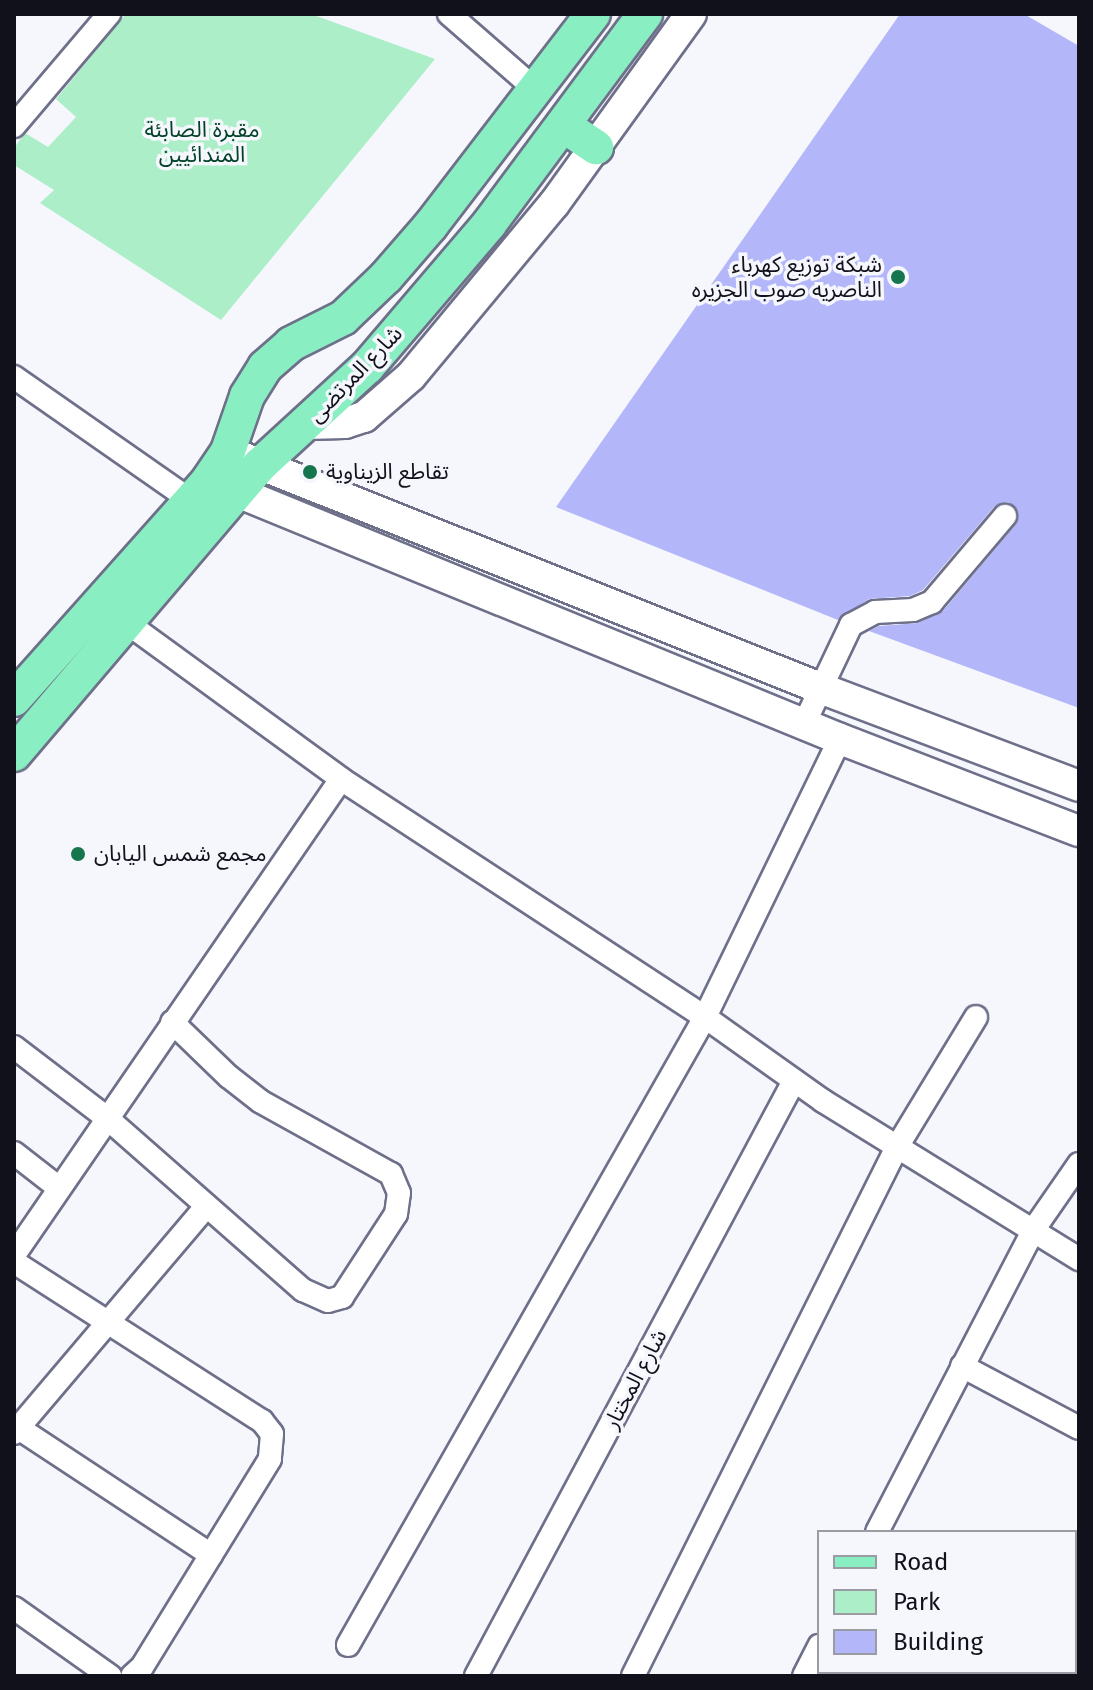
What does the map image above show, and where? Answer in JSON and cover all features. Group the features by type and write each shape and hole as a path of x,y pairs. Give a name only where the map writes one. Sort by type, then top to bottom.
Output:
{"main road":[{"name":"شارع المرتضى","path":"14,754 126,622 212,491 247,396 265,367 291,344 343,318 386,277 431,225 593,14"},
{"name":"شارع المرتضى","path":"14,699 212,491 260,465 367,367 489,224 645,14"},
{"path":"563,125 596,147"}],"street":[{"path":"14,126 109,14"},
{"path":"449,14 536,90"},
{"path":"305,424 335,424 364,417 395,393 508,263 691,14"},
{"path":"14,377 212,491 1079,831"},
{"path":"228,451 820,688 1079,786"},
{"path":"804,724 851,625 875,612 913,610 932,602 1005,516"},
{"path":"126,622 341,779 705,1017 794,1081 1079,1259"},
{"path":"348,1645 705,1017 840,739"},
{"path":"14,1255 341,779"},
{"path":"633,1676 897,1147 976,1017"},
{"path":"14,1047 107,1118 205,1208 303,1290 328,1301 347,1292 396,1214 399,1193 391,1174 383,1166 320,1137 260,1101 229,1077 172,1022"},
{"name":"شارع المختار","path":"476,1676 794,1081"},
{"path":"14,1153 59,1188"},
{"path":"878,1530 1034,1229 1079,1164"},
{"path":"205,1208 15,1429 211,1555"},
{"path":"14,1262 262,1421 272,1434 270,1459 142,1667 132,1676"},
{"path":"962,1366 1079,1428"},
{"path":"14,1608 110,1676"},
{"path":"804,1676 817,1650"}],"green space":[{"name":"مقبرة الصابئة المندائيين","path":"126,14 311,14 435,59 221,320 40,203 54,190 14,165 14,148 25,133 48,147 76,117 56,99"}],"building":[{"name":"شبكة توزيع كهرباء الناصريه صوب الجزيره","path":"900,14 1024,14 1079,46 1079,708 869,631 879,626 918,623 943,611 1016,524 1018,511 1008,502 994,507 923,590 910,596 869,599 838,620 556,507"}],"place":[{"name":"شبكة توزيع كهرباء الناصريه صوب الجزيره","path":"898,277"},
{"name":"تقاطع الزيناوية","path":"310,472"},
{"name":"مجمع شمس اليابان","path":"78,854"}]}
